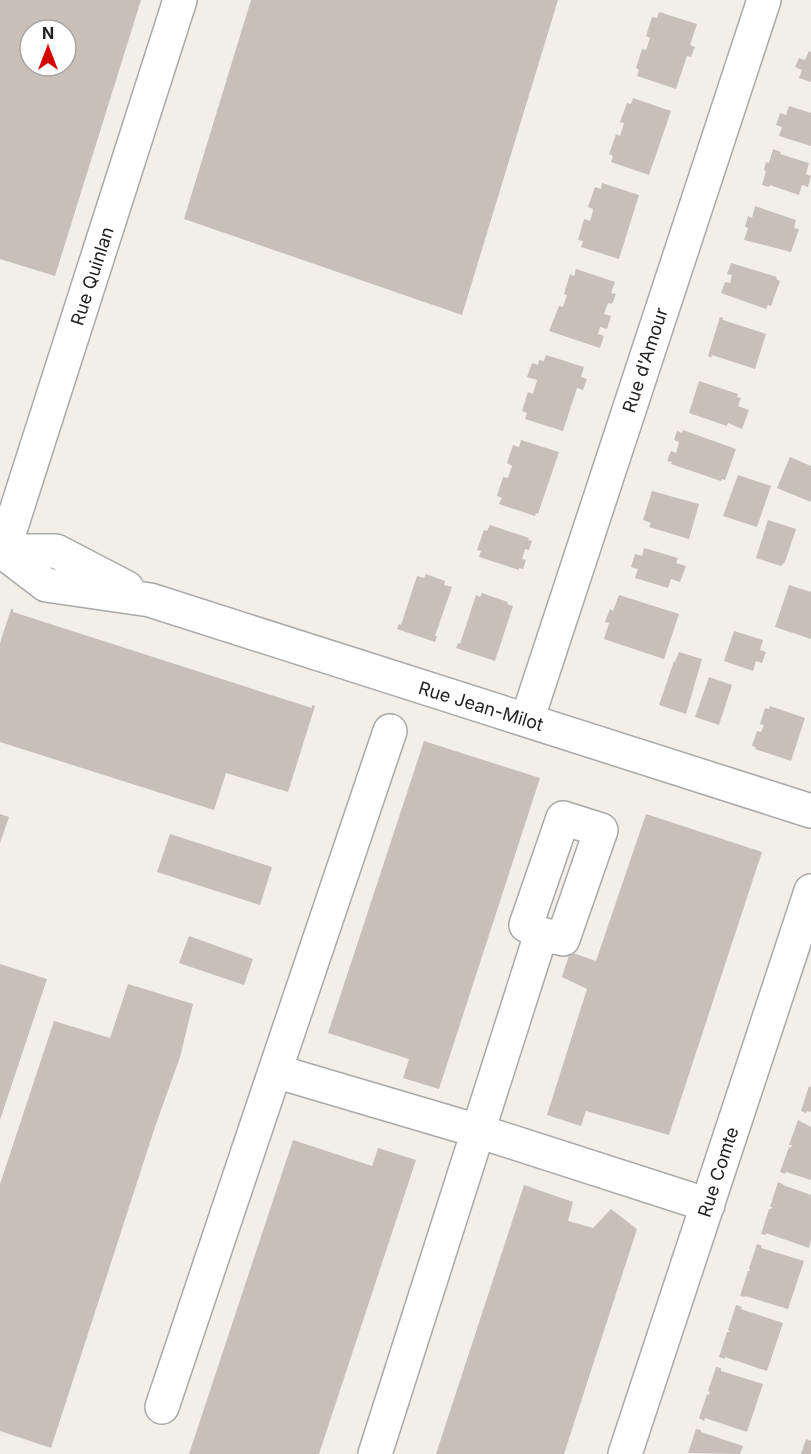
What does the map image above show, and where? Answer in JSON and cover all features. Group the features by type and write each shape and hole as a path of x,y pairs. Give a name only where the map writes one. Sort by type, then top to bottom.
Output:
{"street":[{"name":"Rue Quinlan","path":"2,551 180,0"},
{"name":"Rue d'Amour","path":"527,720 764,0"},
{"name":"Rue Jean-Milot","path":"2,551 56,551 150,600 811,811"},
{"path":"162,1407 390,731"},
{"name":"Rue Comte","path":"626,1454 811,891"},
{"path":"375,1454 541,934"},
{"path":"275,1071 478,1131 708,1204"}],"building":[{"path":"0,0 141,0 55,276 0,259"},
{"path":"251,0 558,0 462,315 184,219"},
{"path":"659,12 697,24 690,45 695,47 691,57 687,56 676,89 637,76 639,70 636,68 642,49 646,50 650,38 646,36 652,17 657,18"},
{"path":"809,51 811,52 811,82 799,78 802,70 795,67 799,58 805,60"},
{"path":"633,98 671,111 649,175 611,162 613,156 609,154 616,134 620,136 624,123 620,122 627,103 631,104"},
{"path":"789,106 811,113 811,146 779,136 782,127 776,125 780,113 786,115"},
{"path":"773,149 781,152 780,154 809,163 806,174 811,176 808,187 802,185 799,195 770,185 769,187 762,185 766,162 769,163"},
{"path":"602,183 639,195 619,259 581,247 583,241 578,240 584,219 590,221 592,215 593,209 588,207 595,187 601,189"},
{"path":"755,206 796,220 794,228 799,229 791,252 744,240 748,228 745,227 748,216 752,218"},
{"path":"731,263 777,277 776,279 780,281 771,306 768,305 766,309 721,293 725,282 730,283 732,275 727,274"},
{"path":"576,269 615,282 611,293 616,294 612,304 608,303 604,314 611,316 607,329 600,327 598,334 604,336 600,348 549,331 559,306 563,307 570,274 574,276"},
{"path":"720,317 766,334 755,369 712,355 711,358 708,356"},
{"path":"546,355 584,367 581,377 587,379 583,390 577,388 563,431 525,419 527,413 522,411 528,392 533,394 537,380 527,377 532,363 538,365 539,360 544,361"},
{"path":"699,381 738,394 737,397 741,398 738,406 749,410 742,429 689,413"},
{"path":"683,430 736,449 725,480 721,481 667,461 671,451 676,453 679,442 674,440 677,431 682,433"},
{"path":"521,440 559,452 538,514 536,513 535,516 499,504 502,498 497,496 503,477 508,478 512,466 507,463 513,445 519,447"},
{"path":"790,457 811,466 811,502 777,488"},
{"path":"738,475 771,486 757,527 723,516"},
{"path":"652,491 699,504 689,539 649,527 651,523 643,520"},
{"path":"768,520 796,529 785,562 781,566 756,558"},
{"path":"490,525 532,541 529,550 525,549 522,559 526,560 523,569 519,568 519,570 479,557 481,551 477,550 484,530 487,531"},
{"path":"644,548 678,558 676,563 686,566 680,582 671,579 668,588 635,578 638,569 631,567 635,554 642,556"},
{"path":"426,574 445,581 444,585 452,587 435,642 397,629 399,624 401,625 417,576 424,578"},
{"path":"789,585 811,592 811,639 775,627"},
{"path":"482,593 513,606 495,661 456,648 458,643 460,644 476,595 480,597"},
{"path":"619,595 679,614 664,659 604,639 609,623 605,622 610,609 613,611"},
{"path":"11,609 13,612 312,708 312,705 315,706 288,792 226,773 214,810 0,742 0,643"},
{"path":"734,631 763,640 760,650 766,652 762,663 756,661 753,671 724,661"},
{"path":"679,652 702,659 686,714 659,705"},
{"path":"709,677 732,685 719,725 695,717"},
{"path":"770,706 805,718 791,761 752,746 757,731 761,732 764,725 760,724 765,708 769,709"},
{"path":"424,741 540,778 439,1089 403,1078 409,1059 328,1033"},
{"path":"0,814 9,817 0,843"},
{"path":"646,814 762,852 669,1135 586,1111 581,1126 547,1115 587,989 562,977 570,952 596,961"},
{"path":"170,834 272,867 260,905 157,872"},
{"path":"189,936 253,959 244,985 179,963"},
{"path":"0,964 47,979 0,1120"},
{"path":"128,984 193,1004 180,1057 155,1127 51,1448 0,1431 0,1184 54,1021 110,1038"},
{"path":"809,1086 811,1087 811,1112 806,1113 801,1111"},
{"path":"798,1120 811,1127 811,1180 780,1172 789,1147 791,1148 792,1145 789,1145"},
{"path":"293,1140 372,1166 378,1148 416,1160 319,1454 189,1454"},
{"path":"778,1182 811,1195 809,1248 766,1233 766,1235 761,1234 769,1209 772,1207 770,1207"},
{"path":"524,1185 573,1202 568,1221 593,1228 611,1209 637,1229 564,1454 436,1454"},
{"path":"757,1244 762,1246 761,1248 804,1261 788,1309 740,1296"},
{"path":"736,1305 742,1307 741,1309 783,1323 767,1371 719,1357 727,1332 730,1332 728,1330"},
{"path":"716,1367 721,1368 721,1371 763,1384 747,1432 699,1418 707,1394 709,1395 710,1392 708,1391"},
{"path":"696,1429 743,1446 740,1454 688,1453"},
{"path":"806,1439 811,1441 811,1454 801,1454"}]}
